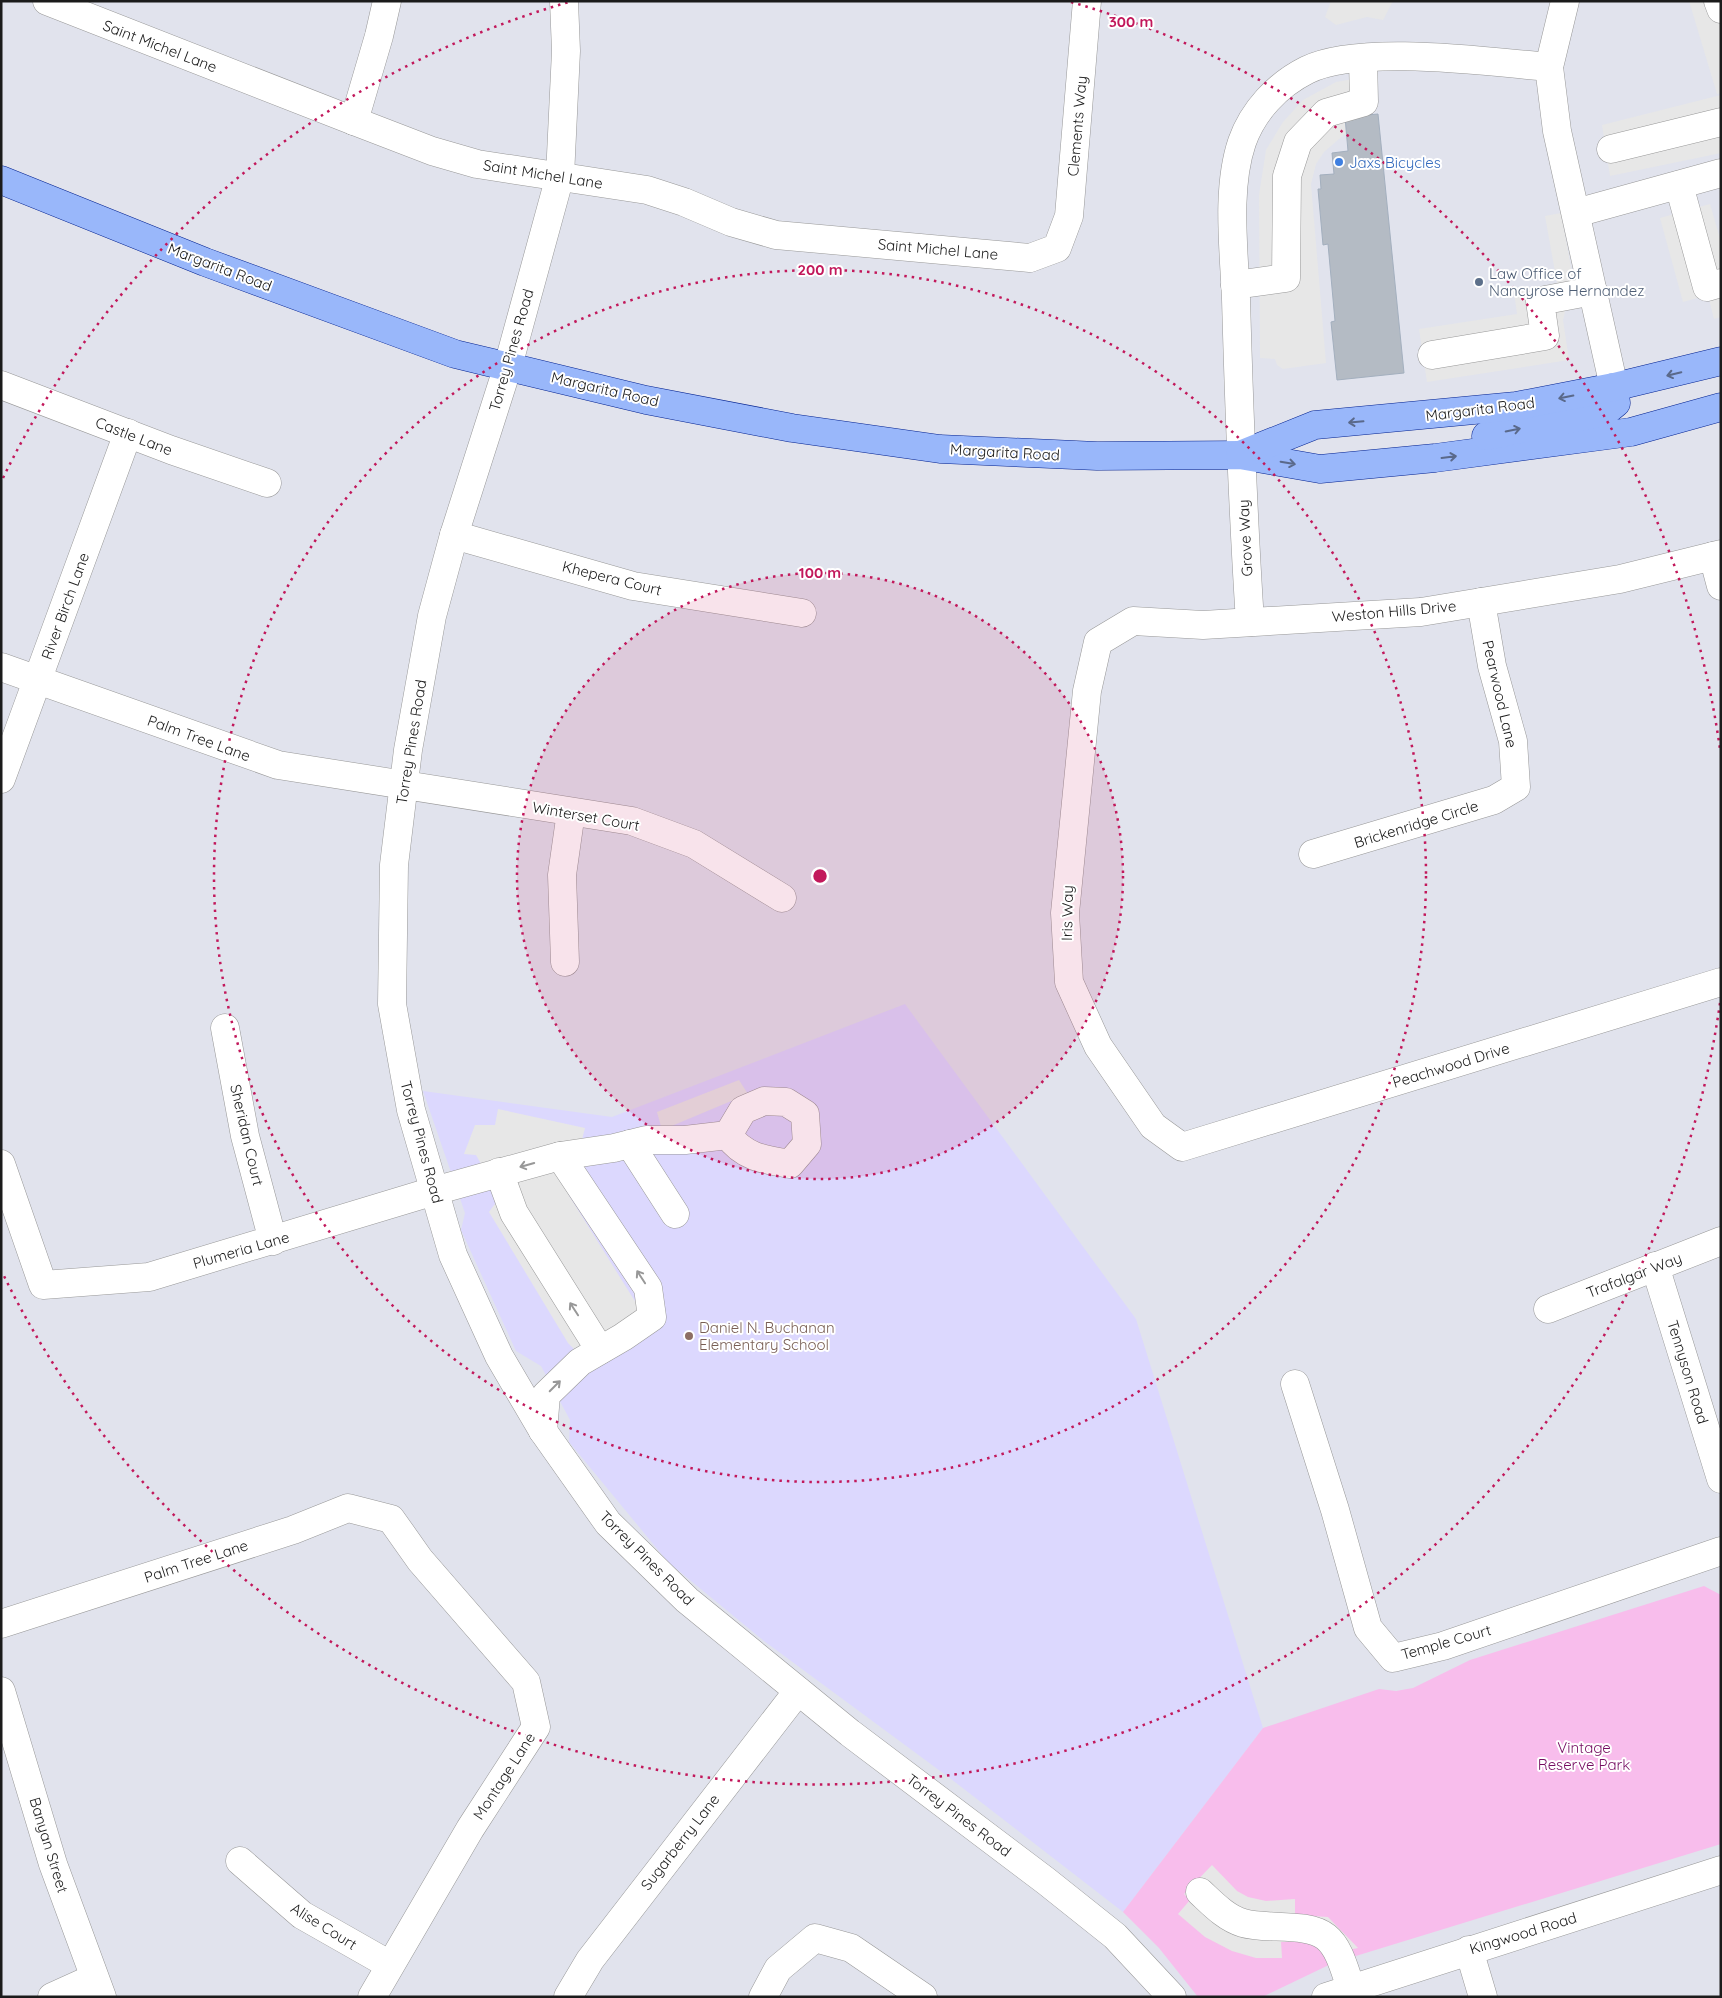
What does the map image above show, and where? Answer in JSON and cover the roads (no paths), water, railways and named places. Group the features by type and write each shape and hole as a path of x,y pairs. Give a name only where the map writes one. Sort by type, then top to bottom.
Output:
{"main road":[{"name":"Margarita Road","path":"1,180 206,262 455,354 646,400 792,428 940,449 1097,456 1240,455 1320,469 1476,453 1631,432 1721,407"},
{"name":"Margarita Road","path":"1240,455 1315,425 1516,406 1614,387 1721,361"},
{"path":"1476,453 1477,445 1487,436 1605,412 1616,403 1614,387"}],"street":[{"name":"Saint Michel Lane","path":"47,1 432,151 477,164 647,190 684,202 731,222 776,234 1030,258 1057,248"},
{"path":"354,121 379,36 387,1"},
{"name":"Torrey Pines Road","path":"564,1 566,51 560,176 508,366 454,535 432,616 404,786 394,866 392,1004 411,1110 453,1254 499,1356 543,1431 608,1523 686,1600 850,1733 1046,1881 1115,1936 1172,1997"},
{"name":"Clements Way","path":"1057,248 1069,216 1087,1"},
{"path":"1565,1 1549,67 1557,131 1614,387"},
{"path":"1718,1 1721,9"},
{"name":"Grove Way","path":"1250,622 1240,455 1234,172 1242,141 1257,112 1277,89 1307,70 1335,61 1404,57 1549,67"},
{"path":"1235,285 1286,278 1287,176 1298,142 1326,113 1364,102 1363,59"},
{"path":"1611,149 1721,122"},
{"path":"1576,213 1721,173"},
{"path":"1679,185 1707,287 1721,283"},
{"path":"1432,355 1546,336 1540,301 1592,291"},
{"name":"Castle Lane","path":"1,385 267,483"},
{"name":"River Birch Lane","path":"1,779 128,433"},
{"name":"Khepera Court","path":"454,535 633,586 802,613"},
{"path":"1717,555 1721,586"},
{"name":"Weston Hills Drive","path":"1098,642 1133,621 1202,625 1421,612 1620,579 1717,555"},
{"name":"Pearwood Lane","path":"1481,602 1492,666 1513,741 1516,787"},
{"name":"Iris Way","path":"1098,642 1087,691 1065,913 1070,982 1104,1054 1153,1126 1182,1148"},
{"name":"Palm Tree Lane","path":"1,667 278,765 404,786"},
{"name":"Winterset Court","path":"404,786 632,821 694,844 782,898"},
{"name":"Brickenridge Circle","path":"1313,854 1494,800 1516,787"},
{"path":"566,962 562,875 571,812"},
{"name":"Peachwood Drive","path":"1182,1148 1721,982"},
{"name":"Sheridan Court","path":"225,1028 245,1136 273,1241"},
{"name":"Plumeria Lane","path":"1,1164 43,1285 150,1277 434,1191 560,1156 614,1148 646,1140 685,1140 728,1135"},
{"path":"630,1144 674,1214"},
{"path":"543,1431 546,1395 580,1362 623,1337 652,1316 648,1288 560,1156"},
{"path":"500,1172 514,1213 600,1350"},
{"name":"Trafalgar Way","path":"1548,1309 1721,1242"},
{"name":"Tennyson Road","path":"1656,1266 1721,1479"},
{"name":"Temple Court","path":"1295,1384 1336,1510 1368,1628 1392,1658 1443,1646 1721,1551"},
{"name":"Palm Tree Lane","path":"1,1624 284,1533 348,1508 391,1519"},
{"name":"Montage Lane","path":"372,1997 470,1829 536,1726 526,1682 420,1560 391,1519"},
{"name":"Banyan Street","path":"1,1691 53,1864 98,1988"},
{"name":"Sugarberry Lane","path":"568,1997 590,1960 798,1691"},
{"name":"Alise Court","path":"240,1861 302,1916 390,1966"},
{"name":"Kingwood Road","path":"1339,1992 1721,1870"},
{"path":"1200,1892 1229,1917 1243,1923 1315,1931 1326,1936 1335,1947 1339,1992"},
{"path":"763,1997 778,1969 815,1938 851,1948 923,1997"},
{"path":"1469,1950 1483,1997"},
{"path":"52,1997 98,1988"}],"place":[{"name":"Jaxs Bicycles","path":"1339,162"},
{"name":"Law Office of Nancyrose Hernandez","path":"1479,282"},
{"name":"Daniel N. Buchanan Elementary School","path":"689,1336"}],"park label":[{"name":"Vintage Reserve Park","path":"1584,1756"}]}
